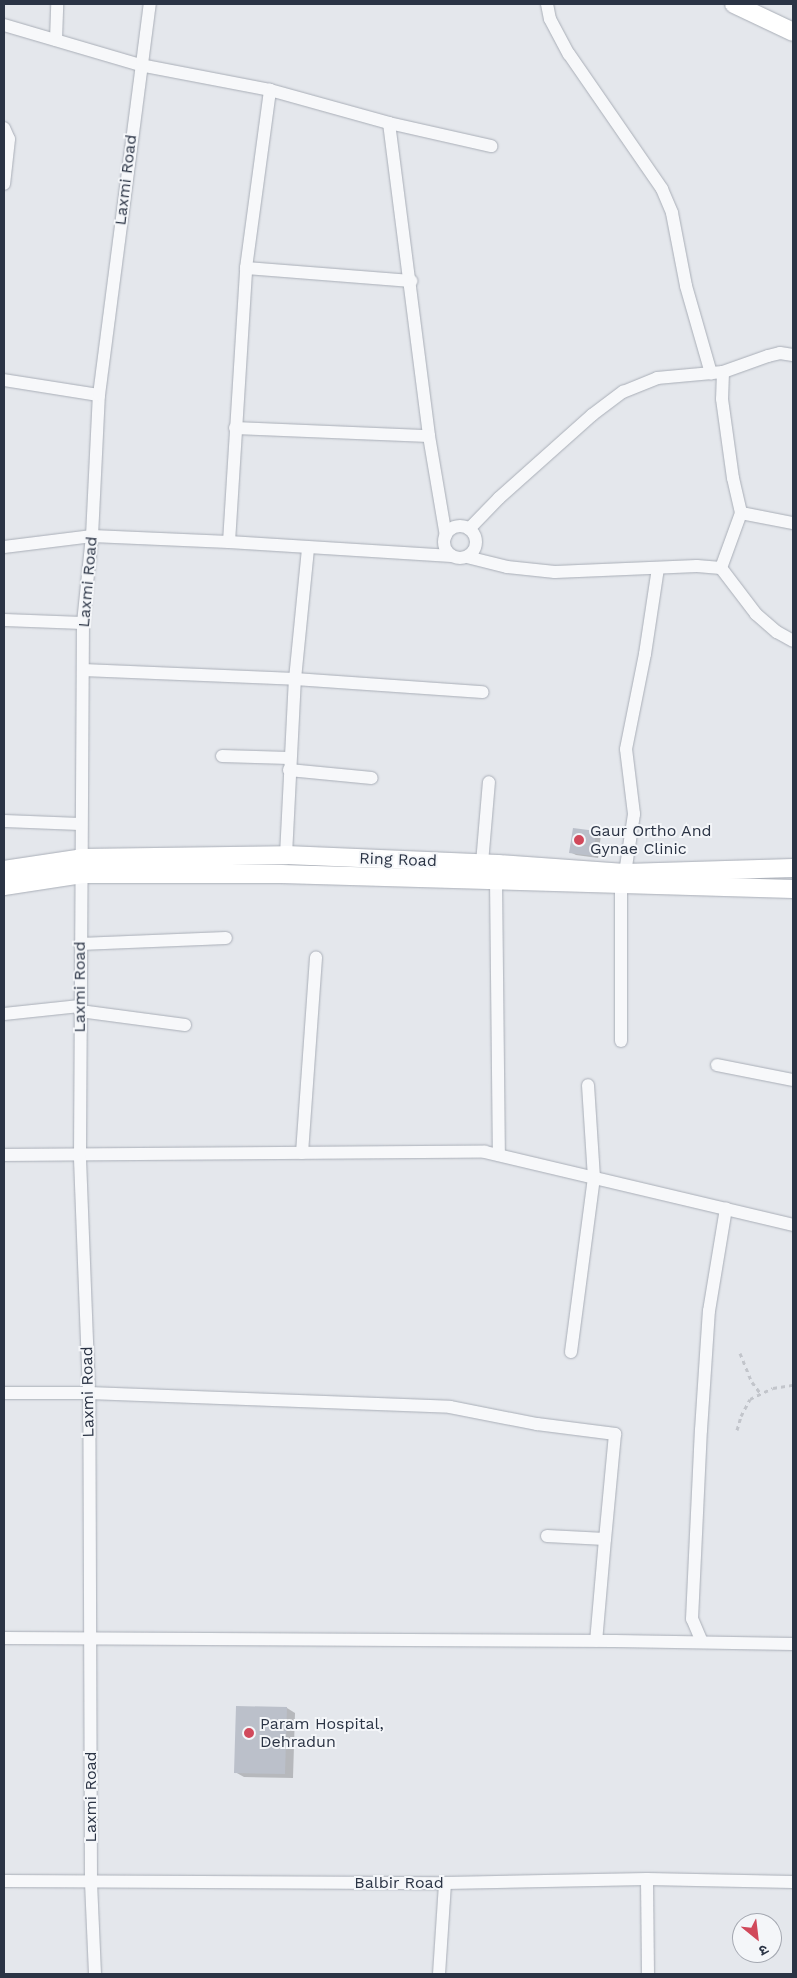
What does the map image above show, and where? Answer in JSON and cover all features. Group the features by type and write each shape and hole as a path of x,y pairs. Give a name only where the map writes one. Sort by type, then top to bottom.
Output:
{"street":[{"path":"56,40 57,4"},
{"name":"Laxmi Road","path":"95,1974 91,1881 92,1638 89,1393 80,1156 82,866 80,824 83,624 92,536 99,395 140,65 150,4"},
{"path":"547,4 550,19 569,54 662,189 672,213 686,286 717,372 733,478 741,513 721,568"},
{"path":"734,4 793,32"},
{"path":"4,25 140,65 270,90 390,123 491,146"},
{"path":"229,542 246,268 270,90"},
{"path":"390,123 411,281 428,436 446,536 445,545 452,556"},
{"path":"4,128 9,139 4,184"},
{"path":"246,268 411,281"},
{"path":"469,529 499,498 592,415 622,392 658,378 717,372 780,354 793,356"},
{"path":"4,380 99,395"},
{"path":"236,428 428,436"},
{"path":"741,513 793,524"},
{"path":"446,536 448,532 458,526 469,529 476,536 476,546 467,557"},
{"path":"4,547 92,536 229,542 308,549 452,556 462,559 467,557 527,570 586,572 697,566 721,568 756,614 777,632 793,641"},
{"path":"286,855 294,679 308,549"},
{"path":"621,1041 623,879 634,814 626,749 645,654 658,568"},
{"path":"4,620 83,624"},
{"path":"83,670 294,679 483,692"},
{"path":"222,756 289,764 372,778"},
{"path":"482,863 489,782"},
{"path":"4,821 80,824"},
{"name":"Ring Road","path":"4,870 286,855 482,863 623,879 793,868"},
{"name":"Ring Road","path":"4,886 82,866 281,874 623,879 793,889"},
{"path":"496,878 499,1155"},
{"path":"80,944 226,938"},
{"path":"302,1153 316,958"},
{"path":"4,1014 80,1009 185,1025"},
{"path":"717,1065 793,1080"},
{"path":"571,1352 594,1178 588,1085"},
{"path":"4,1155 485,1152 793,1225"},
{"path":"702,1642 692,1619 701,1430 709,1311 726,1208"},
{"path":"4,1393 89,1393 450,1407 537,1424 615,1434 596,1641"},
{"path":"547,1536 605,1539"},
{"path":"4,1638 596,1641 793,1644"},
{"path":"647,1879 648,1974"},
{"name":"Balbir Road","path":"4,1881 445,1883 647,1879 793,1882"},
{"path":"439,1974 445,1883"}],"path":[{"path":"740,1352 752,1382 761,1394"},
{"path":"737,1430 741,1416 750,1399 773,1388 793,1385"}],"building":[{"path":"573,828 596,831 593,856 569,853"},
{"path":"236,1706 287,1707 285,1774 234,1773"}],"place":[{"name":"Gaur Ortho And Gynae Clinic","path":"579,840"},
{"name":"Param Hospital, Dehradun","path":"249,1733"}]}
